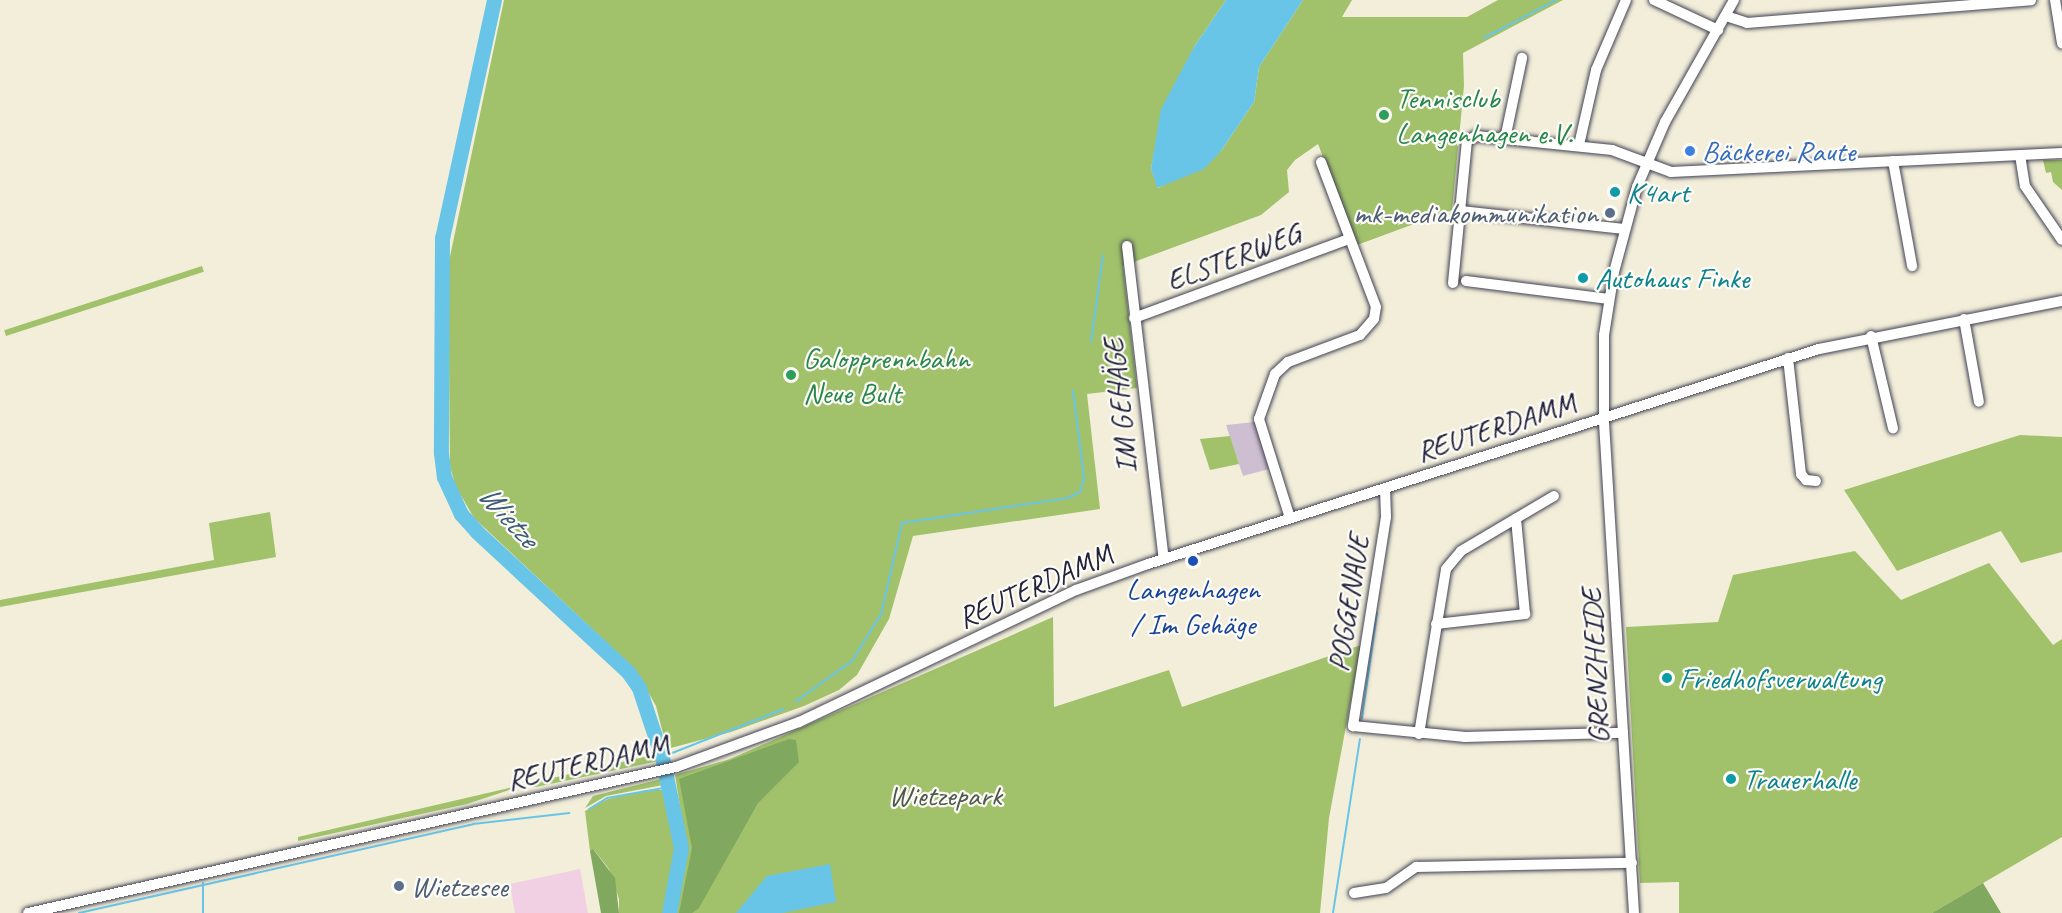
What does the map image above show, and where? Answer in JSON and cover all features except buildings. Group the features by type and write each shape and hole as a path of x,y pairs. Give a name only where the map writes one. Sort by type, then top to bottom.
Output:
{"street":[{"path":"1579,146 1596,70 1626,0"},
{"path":"1653,0 1718,30"},
{"name":"GRENZHEIDE","path":"1634,913 1604,417 1603,353 1609,299 1623,230 1646,163 1734,0"},
{"path":"1726,16 1747,23 2031,0"},
{"path":"2055,0 2062,43"},
{"path":"1505,139 1522,58"},
{"path":"1453,283 1470,138 1505,139 1612,150 1671,172 2062,153"},
{"path":"2020,155 2025,186 2062,240"},
{"path":"1893,161 1912,266"},
{"path":"1290,518 1260,423 1261,410 1280,368 1360,335 1374,319 1375,304 1321,162"},
{"path":"1461,211 1623,230"},
{"name":"ELSTERWEG","path":"1134,318 1349,239"},
{"name":"IM GEHÄGE","path":"1127,246 1164,559"},
{"path":"1466,281 1609,299"},
{"name":"REUTERDAMM","path":"28,913 676,767 789,726 1076,590 1164,559 1788,358 1871,336 2062,301"},
{"path":"1964,319 1979,402"},
{"path":"1871,336 1893,428"},
{"path":"1788,358 1802,474 1806,480 1816,481"},
{"name":"POGGENAUE","path":"1385,488 1386,517 1353,726 1419,734"},
{"path":"1554,496 1453,558 1446,569 1419,734 1512,738 1623,733"},
{"path":"1436,624 1525,614 1516,518"},
{"path":"1354,893 1386,888 1416,867 1632,863"}],"shaded area":[{"path":"1255,422 1269,469 1243,476 1226,425"},
{"path":"580,869 588,913 515,913 510,884"}],"green space":[{"name":"Galopprennbahn Neue Bult","path":"504,0 1226,0 1194,47 1156,144 1151,168 1158,188 1221,151 1254,102 1259,67 1303,0 1352,0 1342,17 1467,17 1498,0 1563,0 1463,53 1464,86 1452,210 1357,245 1318,144 1295,160 1287,170 1289,192 1261,215 1123,266 1137,388 1087,394 1100,509 913,536 889,619 857,675 839,690 804,706 731,732 667,749 656,706 635,669 474,518 455,485 450,466 448,266"},
{"path":"2043,160 2062,160 2062,190 2053,182 2051,172 2046,173"},
{"path":"202,266 204,272 6,336 4,330"},
{"path":"2020,435 2062,437 2062,552 2021,563 2001,531 1897,571 1844,490"},
{"path":"1230,436 1239,464 1210,470 1200,439"},
{"path":"270,512 276,557 0,607 0,600 214,560 209,523"},
{"path":"1855,551 1901,600 1989,563 2053,645 2062,639 2062,837 1932,913 1679,913 1679,882 1640,883 1626,627 1718,622 1733,575"},
{"name":"Wietzepark","path":"1053,617 1054,707 1169,670 1182,707 1361,645 1329,818 1320,913 675,913 687,851 675,775 730,759"},
{"path":"789,739 796,740 799,762 758,803 699,908 692,913 679,913 692,848 679,779"},
{"path":"656,754 659,761 536,787 524,785 467,804 298,841 298,837"},
{"path":"661,779 663,785 606,796 585,808 593,796"},
{"path":"647,790 665,790 678,848 667,913 619,913 619,899 609,869 594,850 590,851 585,811 608,799"},
{"path":"593,849 615,878 619,913 601,913 590,851"},
{"path":"1983,883 2001,913 1932,913"}],"water":[{"path":"1226,0 1303,0 1259,67 1254,102 1221,151 1204,169 1157,188 1151,168 1161,109 1194,47"},
{"path":"830,864 836,902 782,913 736,913 767,876"}],"waterway":[{"name":"Wietze","path":"494,0 442,238 441,453 444,477 461,514 477,532 628,672 639,688 662,757 681,848 669,913"},
{"path":"1484,38 1556,0"},
{"path":"1091,342 1103,256"},
{"path":"795,702 852,661 881,614 902,523 1068,498 1080,492 1084,479 1073,391"},
{"path":"1362,718 1377,613"},
{"path":"662,757 784,709"},
{"path":"1333,913 1360,739"},
{"path":"589,809 607,798 669,787"},
{"path":"79,913 473,824 569,813"},
{"path":"203,883 203,913"}],"place":[{"name":"Tennisclub Langenhagen e.V.","path":"1384,115"},
{"name":"Bäckerei Raute","path":"1690,151"},
{"name":"K4art","path":"1615,192"},
{"name":"mk-mediakommunikation","path":"1610,213"},
{"name":"Autohaus Finke","path":"1583,278"},
{"name":"Galopprennbahn Neue Bult","path":"791,375"},
{"name":"Langenhagen / Im Gehäge","path":"1193,561"},
{"name":"Friedhofsverwaltung","path":"1667,678"},
{"name":"Trauerhalle","path":"1731,779"},
{"name":"Wietzesee","path":"399,886"}]}
